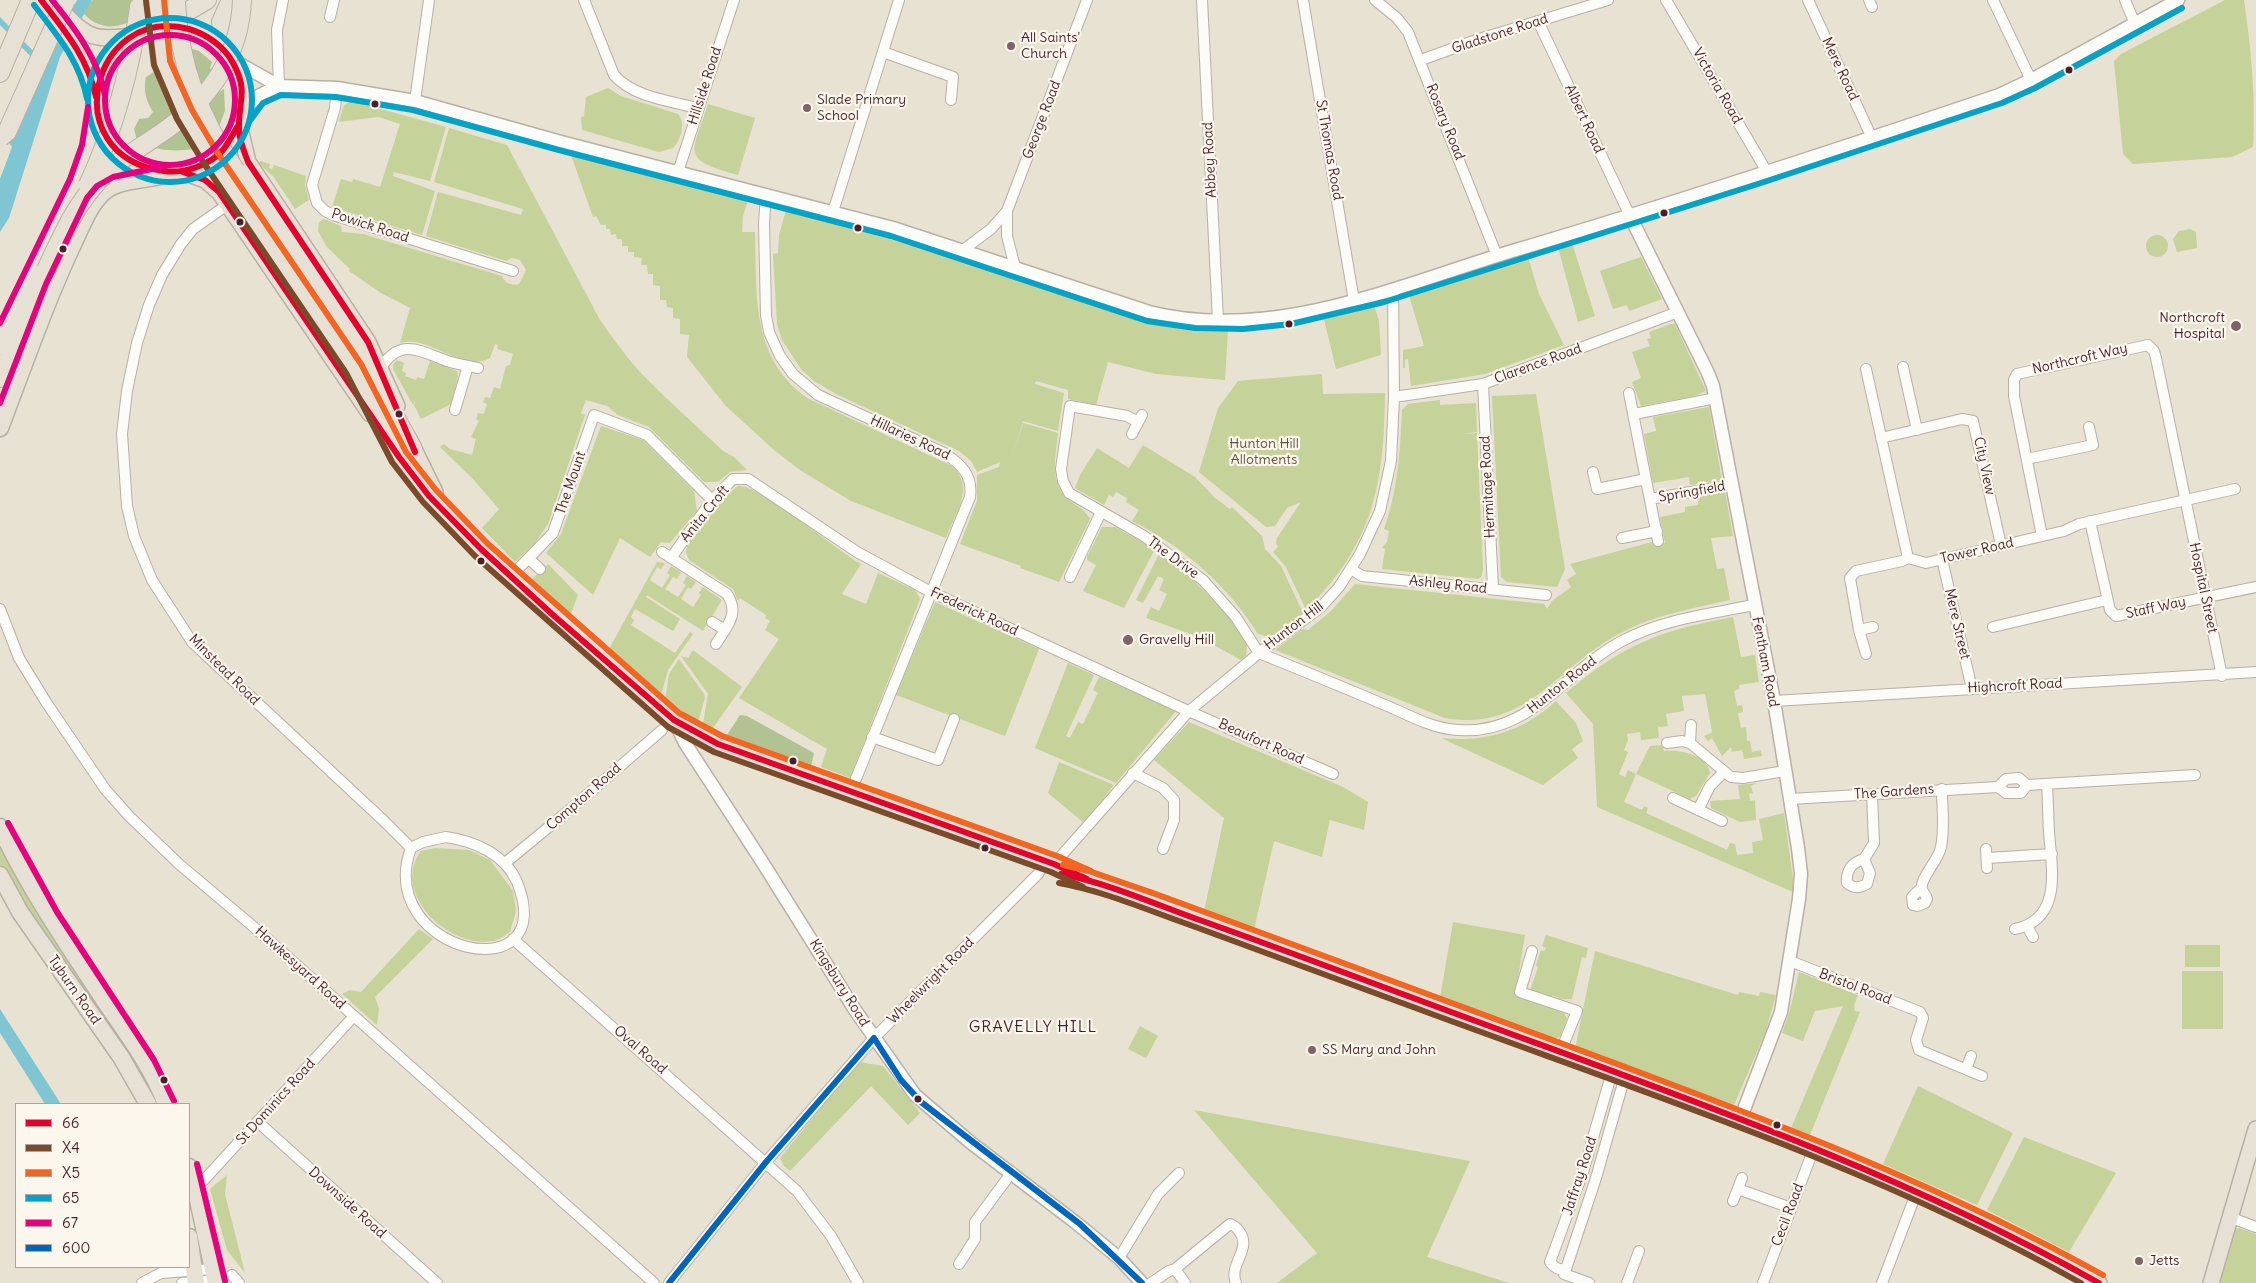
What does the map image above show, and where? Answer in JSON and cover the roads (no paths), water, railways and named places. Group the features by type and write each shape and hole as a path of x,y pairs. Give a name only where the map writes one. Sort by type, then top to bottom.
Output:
{"highway":[{"path":"0,56 22,0"},
{"path":"0,73 31,0"},
{"path":"0,346 22,294 80,179 94,142 101,73 106,62 132,36 162,26 207,0"},
{"path":"0,428 54,284 85,220 103,193 118,184 176,173 203,165 215,158 230,142 240,121 243,92 239,75 229,56 221,22 231,0"},
{"path":"0,378 46,270 73,213 98,181 136,149 187,114 213,85 232,51 242,0"},
{"path":"176,1 181,50 194,96 230,175"},
{"path":"147,3 169,82 201,143 230,175 358,351 406,453"},
{"path":"22,294 57,243 88,185 114,123 147,3"},
{"path":"0,126 60,7"},
{"path":"0,138 7,132 60,7"},
{"path":"162,26 180,27 197,31 213,40 229,56"},
{"path":"97,102 104,133 121,154 144,168 176,173"},
{"name":"Tyburn Road","path":"0,827 13,855 52,922 152,1070 166,1103"},
{"name":"Tyburn Road","path":"0,875 20,912 121,1057 147,1103"},
{"path":"190,1171 215,1278"},
{"path":"190,1248 192,1280"}],"main road":[{"path":"41,0 60,7 75,33 87,60 97,102"},
{"path":"75,33 98,38 132,36"},
{"path":"240,121 248,162 356,322 381,368 406,453"},
{"path":"176,173 202,178 213,185 406,453 429,496 494,562 674,720 718,744 1014,851 1027,861 1048,865 1068,876 1087,880 1618,1074 1814,1148 1992,1224 2099,1283"},
{"path":"2211,1283 2256,1129"}],"street":[{"path":"279,86 277,30 283,0"},
{"path":"330,17 334,0"},
{"path":"415,101 429,0"},
{"path":"584,0 614,75 622,84 638,92 698,108"},
{"name":"Hillside Road","path":"678,172 734,0"},
{"path":"833,212 899,0"},
{"name":"George Road","path":"1015,266 1006,236 1007,211 1087,0"},
{"name":"Abbey Road","path":"1202,0 1218,320"},
{"name":"St Thomas Road","path":"1303,0 1354,301"},
{"name":"Rosary Road","path":"1375,0 1397,18 1408,32 1497,256"},
{"name":"Gladstone Road","path":"1420,60 1608,0"},
{"name":"Victoria Road","path":"1666,0 1767,172"},
{"name":"Mere Road","path":"1808,0 1872,138"},
{"path":"1993,0 2031,80"},
{"path":"2125,0 2136,24"},
{"path":"240,121 247,107 258,96 279,86 337,88 415,101 833,212 1015,266 1149,312 1171,317 1244,321 1301,314 1393,290 1767,172 1998,95 2031,80 2178,0"},
{"name":"Albert Road","path":"1538,21 1630,216"},
{"path":"883,52 953,77 951,100"},
{"path":"229,56 279,86"},
{"name":"Powick Road","path":"337,88 335,108 312,185 315,200 324,211 513,271"},
{"name":"Hillaries Road","path":"766,194 764,223 766,307 769,332 774,345 792,374 818,395 944,453 962,465 967,472 971,488 970,497 952,543 851,792"},
{"name":"Minstead Road","path":"227,205 193,229 181,244 162,275 149,305 137,343 127,392 122,434 126,496 134,536 152,580 192,642 411,848"},
{"name":"George Road","path":"963,250 991,229 1007,211"},
{"name":"Fentham Road","path":"1630,216 1708,373 1716,398 1754,605 1774,701 1801,874 1799,899 1781,1012 1740,1120"},
{"name":"Hunton Hill","path":"1048,865 1189,711 1259,653 1321,607 1351,569 1374,525 1386,491 1391,461 1394,397 1393,290"},
{"name":"Clarence Road","path":"1394,397 1483,384 1678,312"},
{"name":"Northcroft Way","path":"2042,536 2014,396 2014,380 2017,374 2148,345 2154,351 2156,358 2185,500"},
{"path":"381,368 391,355 409,348 478,368"},
{"path":"455,410 468,366"},
{"path":"1903,367 1917,430"},
{"path":"1866,369 1908,558 1902,562 1856,570 1852,574 1849,583 1866,654"},
{"name":"Hermitage Road","path":"1483,384 1493,589"},
{"name":"Springfield","path":"1622,538 1658,536 1629,393"},
{"path":"1634,414 1716,398"},
{"name":"The Drive","path":"1132,434 1140,419 1070,406 1061,469 1066,486 1076,498 1152,542 1203,580 1235,616 1259,653"},
{"name":"The Mount","path":"520,567 548,539 557,525 594,415 610,419 647,434 712,500"},
{"name":"City View","path":"1881,438 1962,419 1973,421 2001,545"},
{"path":"2027,459 2093,445 2089,427"},
{"name":"Springfield","path":"1593,472 1597,489 1646,479"},
{"name":"Anita Croft","path":"716,644 734,610 727,594 666,555 712,500 733,479 740,478 755,481 770,492"},
{"name":"Springfield","path":"1650,499 1733,485"},
{"name":"Tower Road","path":"1908,558 1926,563 2064,531 2090,521 2235,489"},
{"name":"Frederick Road","path":"770,492 857,552 931,592 1189,711"},
{"name":"Hospital Street","path":"2185,500 2222,676"},
{"path":"1070,577 1081,566 1101,512"},
{"name":"Staff Way","path":"2090,521 2107,600 2110,610 2116,616 2124,616 2205,598"},
{"path":"530,558 540,569"},
{"name":"Mere Street","path":"1942,559 1972,689"},
{"name":"Ashley Road","path":"1351,569 1362,576 1546,594"},
{"path":"2205,598 2256,587"},
{"path":"1993,627 2107,600"},
{"name":"Hunton Road","path":"1259,653 1437,726 1448,729 1477,730 1492,728 1525,715 1609,649 1637,634 1675,620 1754,605"},
{"name":"Hawkesyard Road","path":"0,609 19,658 50,709 105,789 129,816 179,864 354,1016 654,1283"},
{"path":"712,622 725,630"},
{"path":"1859,630 1873,627"},
{"name":"Highcroft Road","path":"1774,701 2222,676 2256,672"},
{"name":"Beaufort Road","path":"1189,711 1333,774"},
{"path":"872,737 938,760 954,719"},
{"name":"Kingsbury Road","path":"674,720 685,743 900,1077 922,1103 1119,1258 1142,1283"},
{"path":"1690,743 1691,725"},
{"name":"Compton Road","path":"505,863 662,730"},
{"path":"1667,743 1682,741 1690,743 1724,772 1738,778 1785,771"},
{"path":"1698,810 1710,786 1724,772"},
{"path":"1133,773 1163,788 1174,800 1174,820 1163,849"},
{"name":"The Gardens","path":"1790,799 1998,786 2006,793 2021,793 2027,785 2195,776"},
{"path":"2015,928 2027,926 2047,904 2053,878 2047,784"},
{"path":"1922,890 1923,879 1935,863 1941,850 1942,789"},
{"path":"1864,858 1874,843 1872,794"},
{"path":"1673,798 1722,821"},
{"path":"446,837 478,845 505,863 516,879 524,906 520,933 500,947 485,950 474,949 455,944 423,921 415,912 408,897 408,858 411,848 433,839 446,837"},
{"path":"1986,859 2052,854"},
{"name":"Wheelwright Road","path":"669,1283 766,1162 874,1038 1048,865"},
{"path":"2027,926 2033,937"},
{"name":"Oval Road","path":"513,938 797,1191 814,1211 831,1236 858,1283"},
{"path":"1532,950 1520,992 1577,1011 1560,1053"},
{"name":"Bristol Road","path":"1790,956 1920,1012 1923,1018 1916,1040 1919,1050 1966,1069"},
{"name":"St Dominics Road","path":"195,1186 204,1180 354,1016"},
{"path":"1971,1056 1966,1069 1982,1076"},
{"name":"Jaffray Road","path":"1618,1074 1596,1178 1563,1275 1550,1262 1618,1074"},
{"name":"Downside Road","path":"258,1122 437,1283"},
{"name":"Cecil Road","path":"1762,1283 1814,1148"},
{"path":"959,1264 975,1239 976,1222 1012,1172"},
{"path":"1119,1258 1158,1194 1179,1172"},
{"path":"1733,1201 1742,1178"},
{"path":"1738,1189 1791,1208"},
{"path":"1882,1283 1917,1191"},
{"path":"2229,1217 2256,1227"},
{"path":"1151,1283 1168,1271 1175,1269 1230,1224 1234,1225 1244,1238 1245,1244 1234,1274 1236,1283"},
{"path":"1627,1283 1639,1251"},
{"path":"144,1282 173,1268"},
{"path":"1175,1269 1185,1283"},
{"path":"161,1273 192,1280 215,1278"},
{"path":"1563,1275 1589,1283"}],"water":[{"path":"77,0 92,0 60,57 9,218 0,232 0,179 12,147 7,140 43,69 0,25 0,17 46,64"},
{"path":"0,1009 60,1103 44,1103 0,1033"}],"place":[{"name":"All Saints' Church","path":"1011,46"},
{"name":"Slade Primary School","path":"807,108"},
{"name":"Northcroft Hospital","path":"2236,326"},
{"name":"Gravelly Hill","path":"1128,640"},
{"name":"SS Mary and John","path":"1312,1050"},
{"name":"Jetts","path":"2139,1261"}],"district":[{"name":"GRAVELLY HILL","path":"1033,1027"}],"park label":[{"name":"Hunton Hill Allotments","path":"1264,452"}]}
